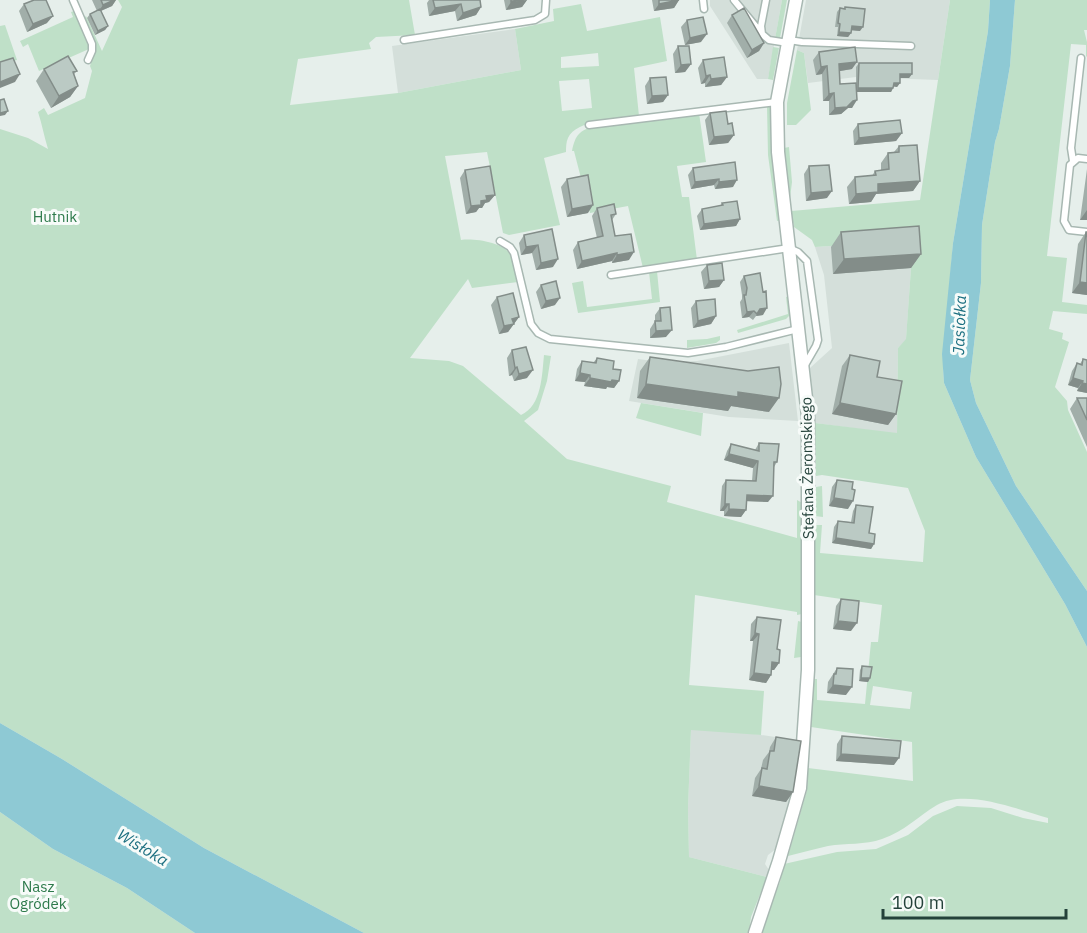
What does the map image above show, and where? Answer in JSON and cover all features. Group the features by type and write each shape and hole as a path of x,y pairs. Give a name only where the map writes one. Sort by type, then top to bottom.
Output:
{"street":[{"name":"Stefana Żeromskiego","path":"755,933 792,817 801,781 808,670 810,444 804,366 778,152 777,102 796,0"}],"lane":[{"path":"73,0 92,44 88,60"},
{"path":"404,40 535,20 545,14 546,0"},
{"path":"703,0 704,9"},
{"path":"734,0 769,40 911,46"},
{"path":"762,34 766,0"},
{"path":"1073,161 1071,148 1081,58"},
{"path":"589,125 777,102"},
{"path":"1087,159 1078,158 1070,165 1064,221 1070,230 1087,232"},
{"path":"500,241 510,247 514,254 531,324 538,333 550,339 688,354 798,329"},
{"path":"610,275 789,248 804,255 807,261 818,340 804,366"}],"shaded area":[{"path":"710,0 782,0 768,79 757,79 710,6"},
{"path":"806,0 950,0 938,80 856,77 808,83 804,53 797,50"},
{"path":"515,29 521,70 398,93 392,46"},
{"path":"909,241 911,268 906,340 898,348 897,434 815,423 810,368 832,348 824,275 815,247"},
{"path":"789,343 798,421 729,417 629,401 638,359 661,362 697,361"},
{"path":"691,729 741,732 795,740 798,756 793,794 776,849 768,855 765,864 769,870 767,877 689,857"}],"green space":[{"name":"Hutnik","path":"118,0 409,0 415,35 376,37 369,43 371,49 298,59 290,105 398,93 521,70 515,29 554,21 553,9 581,4 587,31 660,17 667,61 634,68 639,116 589,123 573,132 568,138 566,152 544,158 560,225 509,235 503,233 487,152 445,156 461,240 487,242 501,246 510,254 518,282 472,288 468,279 410,358 449,361 463,366 521,415 528,411 537,397 544,355 551,356 547,381 538,410 524,421 567,459 671,486 667,502 797,538 797,500 804,504 802,614 797,615 797,612 695,595 689,685 764,691 761,735 691,730 689,857 767,877 751,917 749,933 364,933 204,848 0,723 0,129 28,138 48,149 38,112 44,108 48,115 85,98 92,71 90,66 96,47 84,18 86,16 102,51 122,7","holes":["598,53 599,66 561,68 561,57","589,79 592,108 562,111 559,81"]},
{"path":"782,0 787,0 780,38 775,39"},
{"path":"950,0 990,0 988,31 953,243 943,367 944,383 976,457 1065,604 1087,647 1087,933 759,933 780,882 784,864 837,852 876,849 908,835 933,816 957,806 991,808 1048,823 1048,818 992,802 949,800 882,839 828,846 788,856 807,790 808,768 913,781 912,742 811,727 813,679 817,679 817,700 865,704 871,642 878,642 882,605 814,595 815,525 822,525 820,553 923,562 925,531 908,488 816,476 815,423 897,433 898,348 906,339 911,268 909,241 815,247 812,240 794,227 791,211 920,200","holes":["873,686 912,692 910,709 870,705"]},
{"path":"1015,0 1087,0 1087,30 1084,30 1087,42 1087,56 1086,45 1071,44 1047,256 1067,258 1062,302 1087,305 1087,314 1053,311 1049,329 1063,333 1062,339 1069,342 1055,387 1067,401 1068,410 1087,452 1087,591 1016,486 976,403 970,380 981,283 982,225 1010,66"},
{"path":"74,11 85,33 89,49 39,71 28,44 23,47 20,41 73,17 71,12"},
{"path":"5,25 17,60 0,65 0,26"},
{"path":"773,47 779,48 773,80 768,79"},
{"path":"797,50 804,53 811,110 796,125 787,125 787,103"},
{"path":"767,106 773,108 781,220 777,221 768,155"},
{"path":"699,113 706,162 677,166 682,197 689,197 697,260 643,268 628,206 590,213 574,151 572,151 574,142 583,130 592,127"},
{"path":"789,147 792,182 790,198 784,148"},
{"path":"657,271 660,302 578,313 572,283 583,281 587,307 652,299 649,272"},
{"path":"789,296 790,315 786,319 738,333 737,330 788,314 786,297"},
{"path":"720,336 720,340 716,343 687,348 687,340"},
{"path":"641,403 703,413 701,436 636,418"},
{"path":"822,486 823,517 815,516 816,487"},
{"path":"798,621 802,622 801,657 794,658"},
{"name":"Nasz Ogródek","path":"0,812 53,849 127,888 195,933 0,933"}],"water":[{"name":"Jasiołka","path":"990,0 1015,0 1010,66 982,225 981,283 970,380 976,403 1016,486 1087,591 1087,647 1065,604 976,457 944,383 942,354 953,243 988,31"},
{"name":"Wisłoka","path":"0,723 204,848 364,933 195,933 127,888 53,849 0,812"}],"building":[{"path":"34,0 46,0 53,16 33,24 24,4"},
{"path":"101,0 114,0 103,5"},
{"path":"433,0 480,0 481,7 463,13 461,4 435,8"},
{"path":"659,0 679,0 659,4"},
{"path":"845,7 865,9 863,27 852,26 851,33 839,32 840,8 845,9"},
{"path":"744,8 764,43 752,50 732,15"},
{"path":"100,9 108,26 98,31 90,14"},
{"path":"703,17 707,34 690,38 687,20"},
{"path":"678,46 689,46 691,64 681,65"},
{"path":"855,47 857,62 839,64 840,84 856,83 857,100 847,107 835,108 834,93 829,94 827,66 821,67 819,52"},
{"path":"68,56 77,71 73,72 78,86 59,96 44,69"},
{"path":"724,57 727,77 711,79 710,75 706,76 703,60"},
{"path":"13,58 20,74 0,82 0,62"},
{"path":"859,63 912,63 912,74 900,74 900,83 894,83 893,88 858,88"},
{"path":"666,77 668,95 652,96 650,78"},
{"path":"4,99 8,111 0,113 0,100"},
{"path":"726,111 728,124 732,123 734,135 714,137 710,113"},
{"path":"900,120 902,133 859,138 858,124"},
{"path":"917,145 920,181 878,184 878,192 856,194 855,177 876,175 875,171 889,169 888,153 899,152 899,146"},
{"path":"735,162 737,180 719,182 719,179 695,182 693,168"},
{"path":"829,165 832,191 811,193 809,166"},
{"path":"490,166 495,195 486,196 487,200 481,201 481,205 471,206 465,170"},
{"path":"588,175 593,205 572,209 567,179"},
{"path":"737,201 740,219 704,224 702,209"},
{"path":"614,204 616,214 611,215 615,236 631,234 634,252 617,255 617,253 582,261 578,242 603,236 597,208"},
{"path":"919,226 921,254 844,259 841,232"},
{"path":"552,229 558,259 541,263 538,245 526,247 524,235"},
{"path":"1087,232 1087,283 1080,282"},
{"path":"722,263 724,280 709,281 707,265"},
{"path":"760,273 763,292 766,291 767,308 760,309 757,314 754,311 747,312 744,295 746,295 747,288 744,276"},
{"path":"556,281 560,298 546,301 541,285"},
{"path":"513,293 519,317 512,319 514,324 504,326 497,297"},
{"path":"715,299 716,316 698,321 696,301"},
{"path":"670,307 672,330 656,331 655,321 661,321 660,308"},
{"path":"526,347 533,370 519,374 517,367 515,368 512,350"},
{"path":"850,355 880,361 877,377 902,381 896,414 840,403"},
{"path":"650,357 748,371 779,367 781,384 779,398 738,392 738,397 646,384"},
{"path":"597,358 614,361 613,369 621,370 619,381 612,380 611,382 590,378 590,375 580,373 582,361 596,363"},
{"path":"1083,359 1087,360 1087,384 1073,378 1077,363 1082,365"},
{"path":"1077,398 1087,398 1087,420"},
{"path":"759,443 779,444 777,462 774,462 773,496 747,495 746,510 729,509 729,504 725,504 726,480 756,481 758,461 729,454 731,444 759,451"},
{"path":"837,480 853,482 852,489 855,490 853,501 834,498"},
{"path":"856,505 873,507 869,533 875,534 874,544 836,538 838,521 854,523"},
{"path":"841,599 859,601 857,623 838,621"},
{"path":"757,617 781,620 777,649 780,650 779,663 772,662 771,675 754,673 759,634 755,633"},
{"path":"862,666 872,667 870,678 861,678"},
{"path":"837,668 853,669 852,687 833,685"},
{"path":"842,736 901,741 899,758 841,754"},
{"path":"776,737 801,741 793,792 759,786 762,768 767,769 770,751 774,751"}]}
